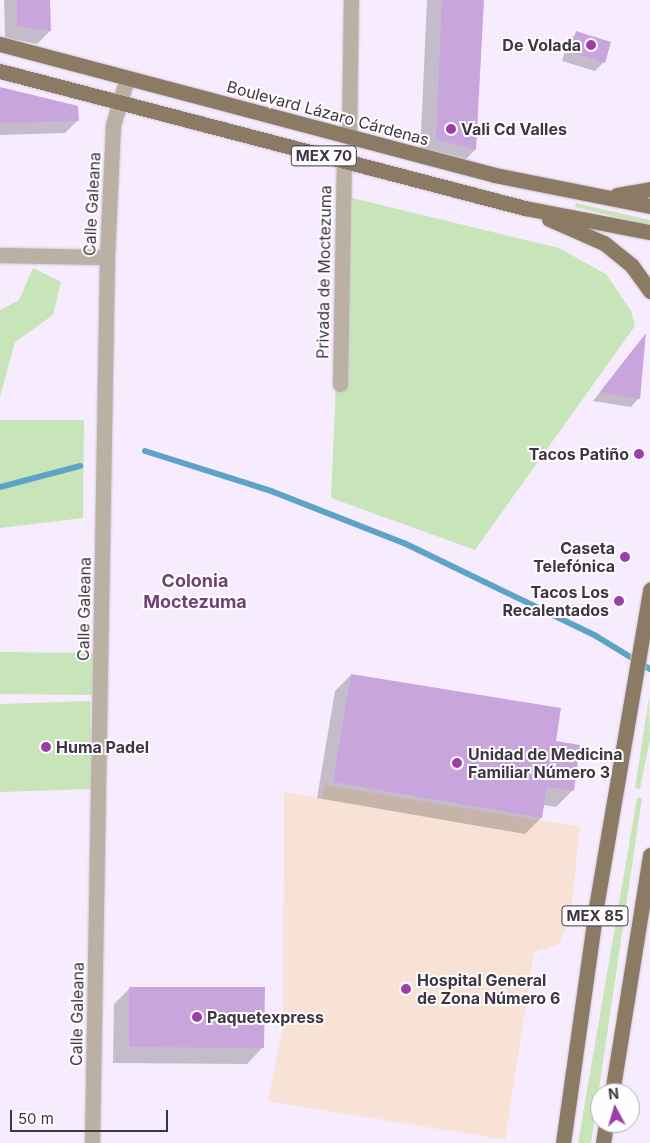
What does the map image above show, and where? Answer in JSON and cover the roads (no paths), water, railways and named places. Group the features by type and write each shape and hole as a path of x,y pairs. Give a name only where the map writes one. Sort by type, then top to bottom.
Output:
{"main road":[{"name":"Boulevard Lázaro Cárdenas","path":"0,44 349,137 592,196 650,206"},
{"name":"MEX 70","path":"0,71 524,208 650,232"},
{"path":"592,196 633,195 650,189"},
{"path":"524,208 604,244 632,266 650,291"},
{"name":"MEX 85","path":"563,1143 596,907 635,690 649,596"},
{"name":"MEX 85","path":"614,1083 650,854"}],"street":[{"path":"349,137 351,0"},
{"name":"Calle Galeana","path":"92,1143 107,257 113,125 126,78"},
{"name":"Privada de Moctezuma","path":"340,384 344,161"},
{"path":"0,255 107,257"}],"waterway":[{"path":"145,451 271,491 404,543 596,636 650,669"},
{"path":"0,487 80,466"}],"place":[{"name":"De Volada","path":"591,45"},
{"name":"Vali Cd Valles","path":"451,129"},
{"name":"Tacos Patiño","path":"639,454"},
{"name":"Caseta Telefónica","path":"625,557"},
{"name":"Tacos Los Recalentados","path":"619,601"},
{"name":"Huma Padel","path":"46,747"},
{"name":"Unidad de Medicina Familiar Número 3","path":"457,763"},
{"name":"Hospital General de Zona Número 6","path":"406,989"},
{"name":"Paquetexpress","path":"197,1017"}],"district":[{"name":"Colonia Moctezuma","path":"195,592"}]}
